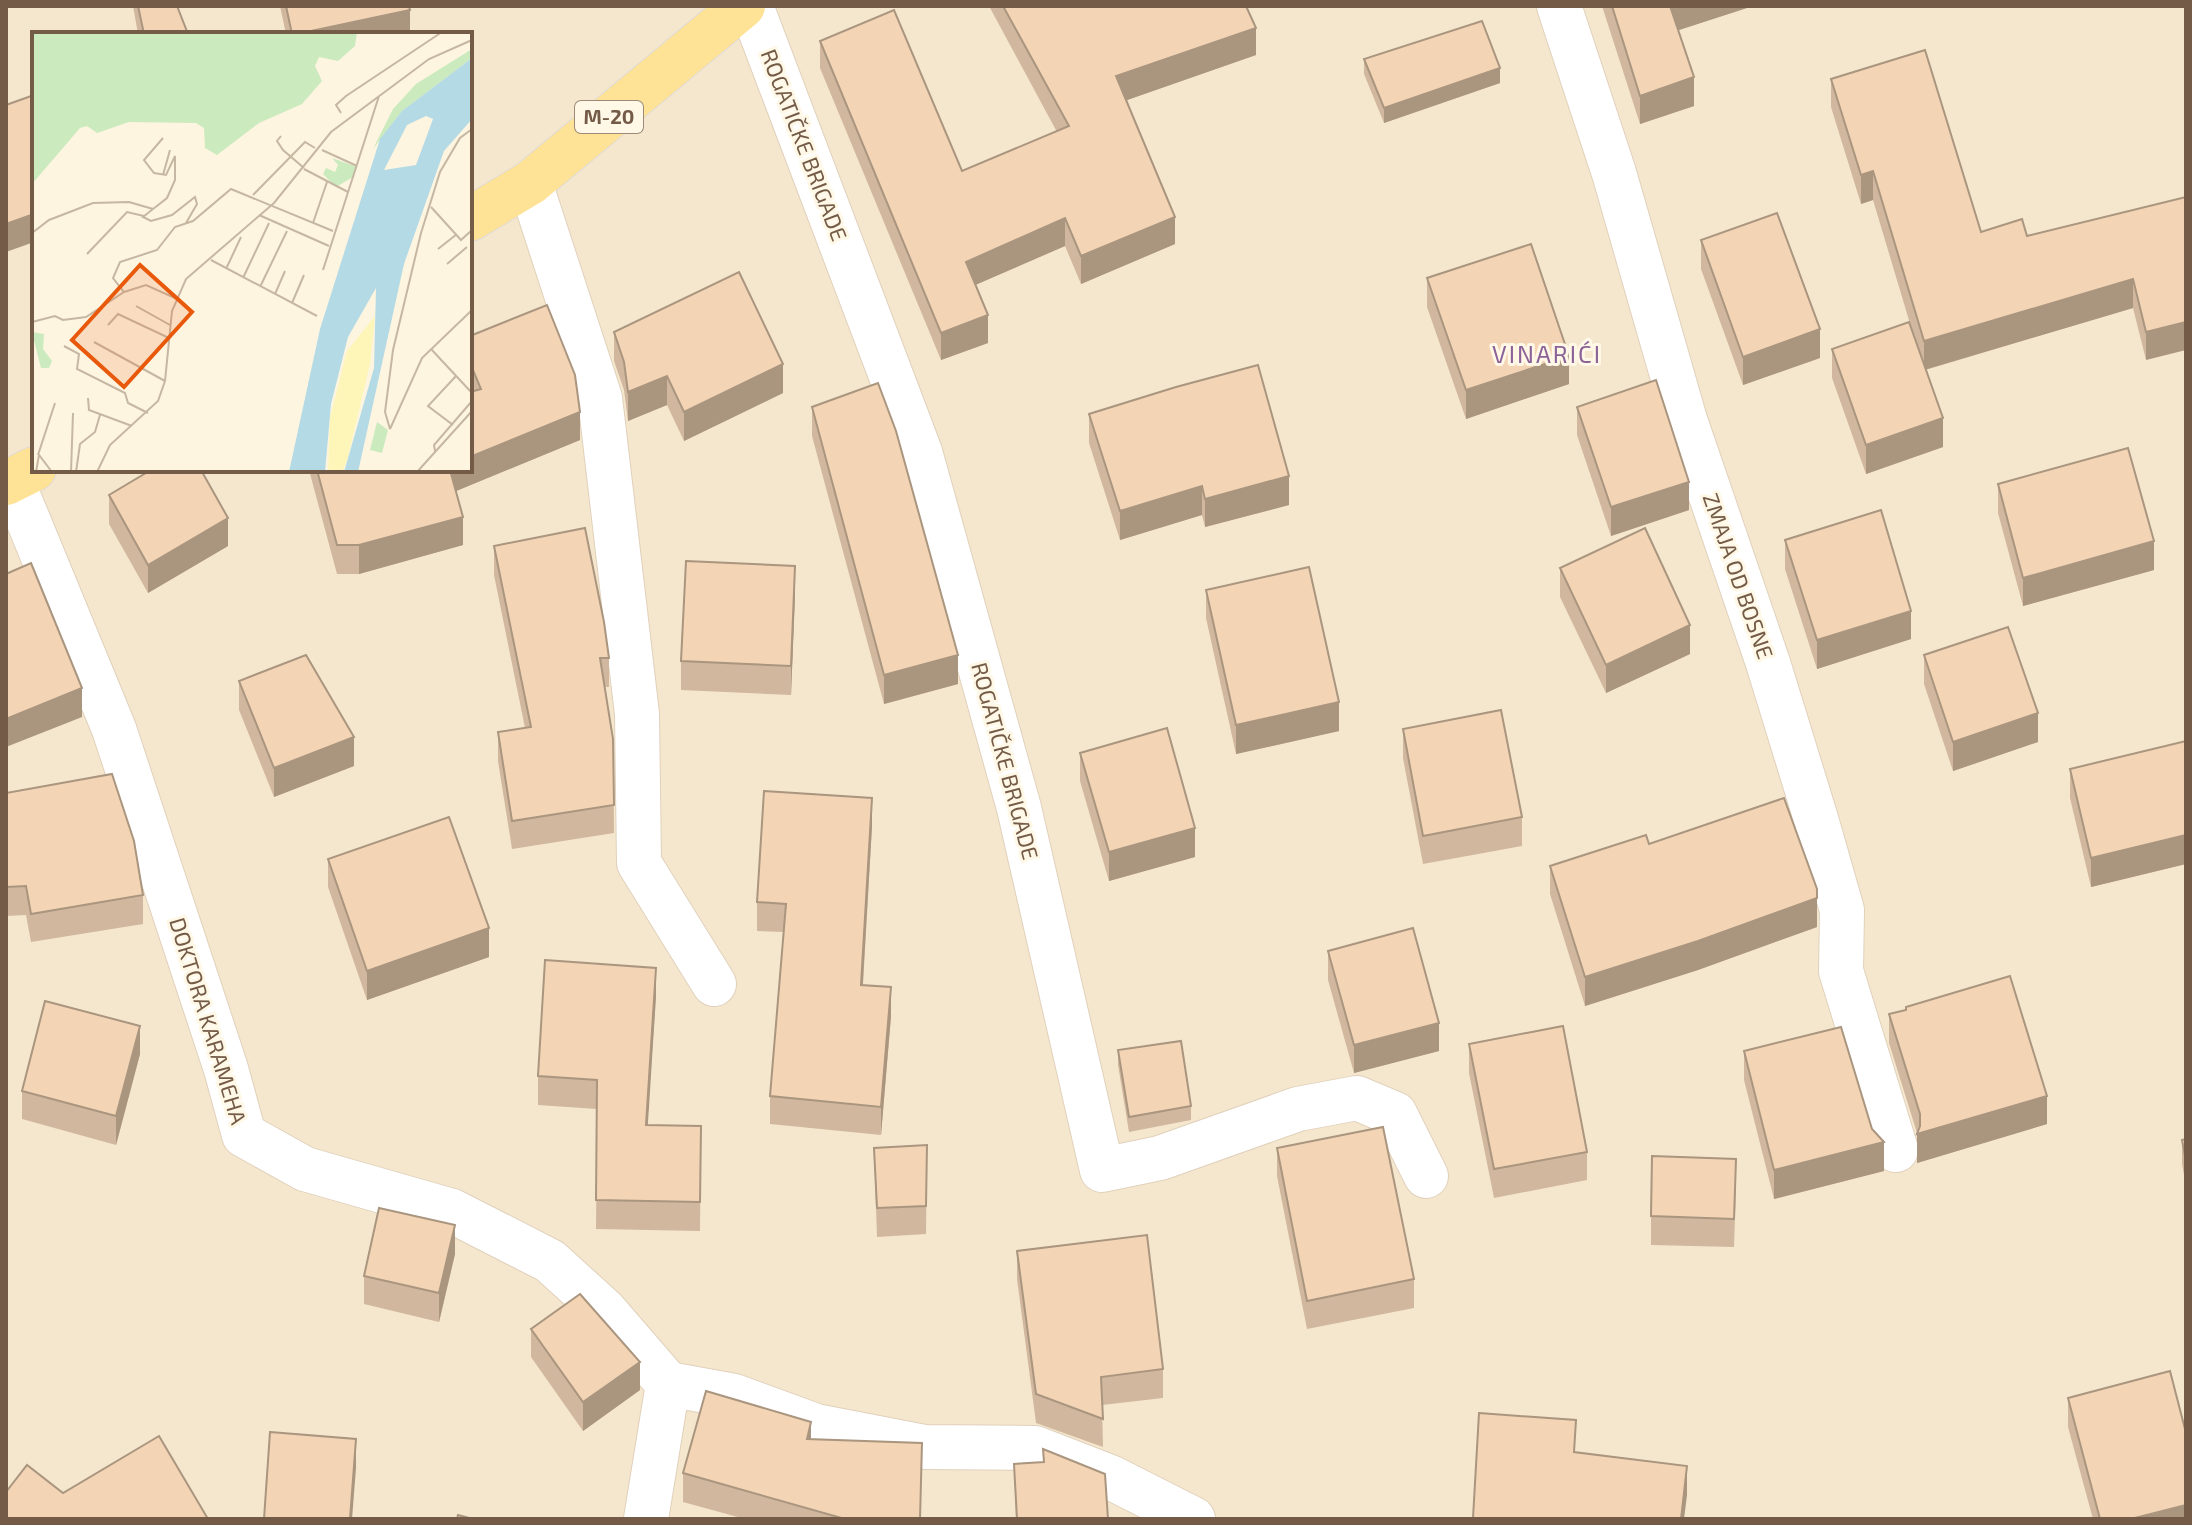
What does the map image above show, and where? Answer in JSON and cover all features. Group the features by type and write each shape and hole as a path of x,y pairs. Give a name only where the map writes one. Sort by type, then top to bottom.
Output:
{"main road":[{"name":"M-20","path":"472,218 530,183 743,6"}],"street":[{"name":"ROGATIČKE BRIGADE","path":"751,6 920,452 1019,808 1102,1170 1160,1158 1298,1109 1357,1098 1395,1114 1426,1176"},
{"name":"ZMAJA OD BOSNE","path":"1559,6 1614,173 1685,420 1768,663 1816,819 1842,910 1841,971 1896,1150"},
{"path":"530,183 600,398 637,714 639,863 714,984"},
{"name":"DOKTORA KARAMEHA","path":"17,478 114,729 226,1069 244,1135 305,1169 452,1211 550,1261 605,1311 668,1384"},
{"path":"646,1519 668,1384 734,1396 816,1426 925,1447 1035,1448 1110,1477 1193,1519"}],"shaded area":[{"path":"6,6 2186,6 2186,1519 6,1519"}],"building":[{"path":"138,6 177,6 187,32 144,32"},
{"path":"286,6 409,6 410,10 306,32 292,32"},
{"path":"1003,6 1246,6 1256,28 1116,76 1175,217 1081,256 1065,218 966,262 988,315 941,333 820,41 894,10 962,171 1069,126"},
{"path":"1612,6 1670,6 1694,77 1640,96"},
{"path":"1482,21 1500,68 1384,108 1364,59"},
{"path":"1925,50 1981,232 2022,219 2027,236 2186,197 2186,322 2146,332 2133,279 1924,341 1873,171 1861,175 1831,79"},
{"path":"32,96 32,215 6,224 6,105"},
{"path":"1777,213 1820,329 1743,357 1701,240"},
{"path":"1531,244 1569,356 1466,390 1427,278"},
{"path":"739,272 783,364 684,412 667,376 628,392 624,362 614,332"},
{"path":"547,305 575,375 580,412 472,456 472,391 481,389 472,368 472,335"},
{"path":"1909,322 1943,418 1866,445 1832,349"},
{"path":"1258,365 1289,476 1205,499 1202,486 1120,511 1089,414"},
{"path":"1656,380 1689,482 1611,507 1577,407"},
{"path":"878,383 896,431 958,655 884,675 812,407"},
{"path":"2128,448 2154,541 2023,578 1998,484"},
{"path":"148,472 202,472 228,518 148,565 109,495"},
{"path":"318,472 451,472 463,517 359,545 337,545"},
{"path":"1881,510 1911,611 1817,640 1785,540"},
{"path":"585,528 609,658 600,658 613,739 614,805 512,821 498,732 531,727 494,546"},
{"path":"1645,528 1690,625 1606,665 1560,568"},
{"path":"686,561 795,566 791,666 681,661"},
{"path":"31,563 82,688 6,719 6,574"},
{"path":"1309,567 1339,702 1236,725 1206,590"},
{"path":"2008,627 2038,713 1953,742 1924,655"},
{"path":"306,655 354,737 274,768 239,681"},
{"path":"1501,710 1522,817 1423,836 1403,729"},
{"path":"1167,728 1195,828 1109,852 1080,753"},
{"path":"2186,741 2186,835 2091,858 2070,769"},
{"path":"112,774 134,841 143,895 31,914 26,886 6,887 6,793"},
{"path":"764,791 872,798 861,985 891,987 881,1107 770,1096 786,904 757,902"},
{"path":"1784,798 1817,889 1817,898 1585,977 1550,866 1646,835 1649,844"},
{"path":"449,817 489,928 367,971 328,859"},
{"path":"1413,928 1439,1023 1354,1045 1328,951"},
{"path":"545,960 656,968 646,1125 701,1126 700,1202 596,1200 597,1080 538,1076"},
{"path":"2010,976 2047,1096 1917,1134 1920,1114 1889,1014"},
{"path":"45,1001 140,1026 116,1116 22,1091"},
{"path":"1563,1026 1587,1152 1494,1169 1469,1044"},
{"path":"1841,1027 1872,1129 1884,1142 1774,1170 1744,1051"},
{"path":"1181,1041 1191,1106 1129,1117 1118,1050"},
{"path":"1383,1127 1414,1279 1307,1301 1277,1148"},
{"path":"2186,1139 2186,1161 2182,1140"},
{"path":"927,1145 926,1206 877,1208 874,1148"},
{"path":"1652,1156 1736,1159 1734,1219 1651,1216"},
{"path":"379,1208 455,1225 439,1293 364,1276"},
{"path":"1147,1235 1163,1369 1101,1377 1103,1419 1036,1394 1017,1251"},
{"path":"580,1294 640,1362 583,1402 531,1329"},
{"path":"2170,1371 2186,1433 2186,1505 2131,1519 2100,1519 2068,1398"},
{"path":"706,1391 811,1422 807,1439 922,1443 920,1519 845,1519 683,1473"},
{"path":"1479,1413 1576,1420 1574,1452 1687,1466 1681,1519 1473,1518"},
{"path":"270,1432 356,1439 350,1519 264,1519"},
{"path":"159,1436 208,1519 6,1519 6,1492 27,1465 63,1493"},
{"path":"1043,1449 1105,1474 1108,1519 1017,1519 1014,1464 1044,1462"}],"district":[{"name":"VINARIĆI","path":"1547,355"}]}
